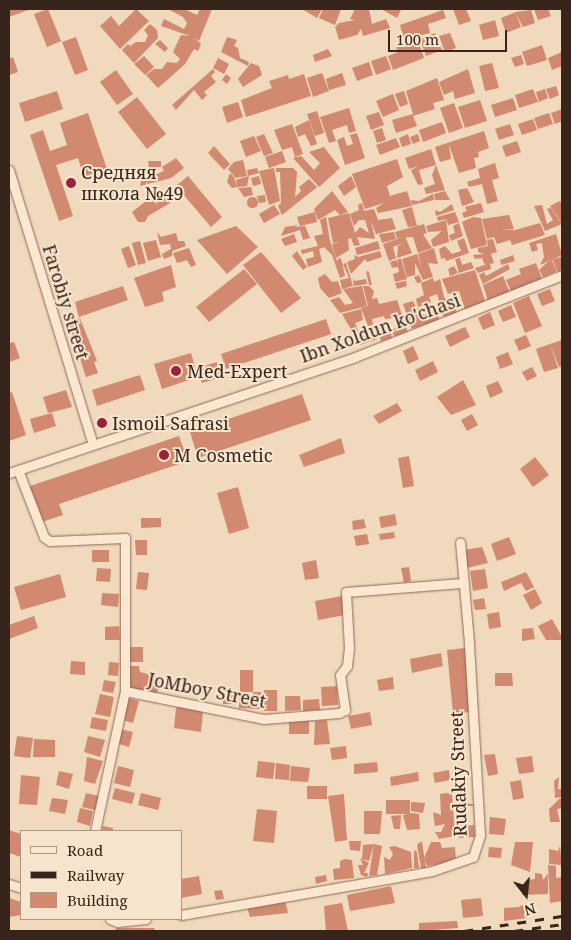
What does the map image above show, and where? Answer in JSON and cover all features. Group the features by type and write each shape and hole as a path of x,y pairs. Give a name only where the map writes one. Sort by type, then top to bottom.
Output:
{"street":[{"name":"Farobiy street","path":"9,170 93,444"},
{"name":"Ibn Xoldun ko'chasi","path":"9,473 355,357 562,275"},
{"path":"18,470 44,537 50,541 125,538 125,691 95,830"},
{"name":"Rudakiy Street","path":"182,915 432,871 473,857 480,835 470,642 462,583 460,542"},
{"name":"JoMboy Street","path":"125,691 264,719 339,713 345,710 340,675 347,666 350,648 346,592 462,583"},
{"path":"112,920 117,922 136,920"}],"building":[{"path":"9,9 31,9 9,17"},
{"path":"48,9 61,41 47,47 34,14"},
{"path":"136,9 149,21 120,49 100,26 111,16 119,26"},
{"path":"168,9 184,9 197,15 200,9 212,9 199,41 194,38 201,44 198,51 194,49 185,64 158,88 146,75 154,69 162,69 167,62 177,63 180,59 173,52 181,35 190,36 161,26 164,19 184,29 187,23 183,17"},
{"path":"302,9 322,9 317,18"},
{"path":"323,9 341,9 335,25 319,18"},
{"path":"355,9 369,9 372,24 386,19 390,28 363,36 361,29 357,35 339,40 335,27 339,23 355,20 350,19"},
{"path":"381,9 398,9 401,10 397,18"},
{"path":"453,9 466,9 471,21 459,25"},
{"path":"534,9 548,9 551,16 538,20"},
{"path":"443,10 446,18 428,24 430,33 413,37 415,43 418,41 424,58 393,70 388,56 398,52 396,47 405,44 400,25"},
{"path":"531,10 535,23 523,27 516,14 521,27 506,33 501,18 516,12"},
{"path":"495,20 499,36 483,40 479,25"},
{"path":"150,24 157,30 158,38 134,63 122,50 128,44 130,46 136,42 145,42 148,35 144,30"},
{"path":"435,33 442,50 426,56 420,39"},
{"path":"450,33 456,48 445,52 439,36"},
{"path":"76,37 88,70 75,75 62,42"},
{"path":"227,37 237,40 234,46 238,48 240,58 249,62 248,66 221,52"},
{"path":"160,40 168,48 165,52 155,44"},
{"path":"542,45 547,60 527,66 522,52"},
{"path":"328,49 332,56 315,62 313,55"},
{"path":"562,52 562,66 552,70 548,58"},
{"path":"521,55 524,64 515,67 511,58"},
{"path":"144,56 154,67 145,75 134,64"},
{"path":"386,56 391,69 376,75 371,61"},
{"path":"13,57 18,72 9,75 9,59"},
{"path":"218,58 229,64 224,74 213,68"},
{"path":"369,62 373,75 357,81 352,68"},
{"path":"251,63 259,66 262,75 243,87 238,79"},
{"path":"492,63 499,88 485,91 479,66"},
{"path":"213,69 215,72 211,76 216,82 204,92 207,95 202,100 194,90 176,110 172,105"},
{"path":"468,69 475,93 455,99 453,91 444,95 439,82"},
{"path":"116,70 133,94 117,105 100,82"},
{"path":"322,73 329,91 313,97 307,78"},
{"path":"342,73 346,85 329,90 326,79"},
{"path":"226,74 231,78 227,84 222,80"},
{"path":"304,74 311,96 246,117 241,100 272,88 269,81 288,75 289,79"},
{"path":"437,78 444,100 433,103 435,109 413,116 417,126 396,133 392,120 413,114 406,91"},
{"path":"556,86 559,95 550,99 546,89"},
{"path":"533,89 538,102 519,108 515,95"},
{"path":"545,89 548,98 539,102 536,92"},
{"path":"57,91 63,109 25,122 19,103"},
{"path":"404,91 408,104 400,107 395,94"},
{"path":"393,94 399,110 383,117 376,101"},
{"path":"137,97 166,134 147,149 118,112"},
{"path":"513,98 517,110 495,117 491,105"},
{"path":"480,100 487,121 465,128 458,107"},
{"path":"238,102 243,117 227,123 222,107"},
{"path":"454,103 463,128 449,133 440,108"},
{"path":"349,108 356,131 349,133 347,125 332,130 336,141 329,143 320,117"},
{"path":"562,109 562,121 555,124 551,113"},
{"path":"317,111 324,133 315,136 307,114"},
{"path":"379,112 384,125 371,130 366,116"},
{"path":"88,113 107,169 84,177 78,158 56,165 73,216 59,221 30,135 43,130 50,151 67,145 60,123"},
{"path":"549,113 553,124 538,129 534,118"},
{"path":"533,119 537,130 522,135 518,124"},
{"path":"309,120 317,144 311,146 305,134 298,137 295,127"},
{"path":"442,122 446,133 423,142 419,130"},
{"path":"292,124 303,154 295,157 292,147 282,150 274,130"},
{"path":"510,124 514,135 499,140 495,129"},
{"path":"382,128 386,140 377,143 373,131"},
{"path":"484,131 489,148 478,152 479,157 474,158 476,168 459,173 449,145 451,159 440,162 435,147"},
{"path":"357,133 365,158 345,165 337,140 344,137 347,146 353,144 350,135"},
{"path":"264,134 273,153 264,156 256,137"},
{"path":"408,134 411,144 402,147 399,138"},
{"path":"418,134 420,141 413,144 410,137"},
{"path":"254,136 261,151 246,157 240,141"},
{"path":"396,138 400,147 380,155 376,145"},
{"path":"517,141 521,152 506,157 502,146"},
{"path":"214,146 230,164 224,170 208,153"},
{"path":"324,147 340,168 319,187 293,158 301,156 314,170 320,163 309,152"},
{"path":"431,149 436,165 419,170 423,184 418,185 411,170 419,166 409,169 405,158"},
{"path":"282,151 286,162 269,168 265,157"},
{"path":"176,158 184,168 171,178 140,186 141,181 164,171 162,167"},
{"path":"397,159 403,177 387,186 390,196 407,191 412,206 378,213 376,208 384,203 365,209 352,174"},
{"path":"243,160 247,176 236,178 228,169 234,162"},
{"path":"148,161 161,161 161,167 149,167"},
{"path":"495,163 499,178 492,180 498,201 487,204 482,184 469,187 467,182 480,178 478,169"},
{"path":"436,165 445,190 426,194 424,188 435,184 432,175"},
{"path":"257,168 259,173 248,176 247,170"},
{"path":"274,168 280,201 269,205 259,171"},
{"path":"276,168 293,168 297,172 295,197 301,191 299,187 309,179 317,187 282,215 278,206 281,203 280,172 276,172"},
{"path":"230,173 234,177 237,187 232,188 227,182"},
{"path":"188,176 222,217 211,227 176,186"},
{"path":"249,176 247,186 237,187 236,180"},
{"path":"259,176 261,184 253,186 251,178"},
{"path":"351,176 356,187 344,196 338,186"},
{"path":"251,187 253,195 244,197 238,188"},
{"path":"467,188 474,202 462,206 458,190"},
{"path":"159,191 170,203 148,216 145,222 138,222 132,212"},
{"path":"332,191 348,212 340,215 335,210 318,220 314,209"},
{"path":"445,191 450,200 435,200 434,194"},
{"path":"433,194 434,200 412,205 411,200 419,201"},
{"path":"265,195 266,202 259,203 257,196"},
{"path":"250,197 254,197 257,202 256,206 250,207 247,204 247,200"},
{"path":"560,201 562,204 562,223 550,206"},
{"path":"362,203 364,211 374,209 378,220 392,218 396,229 376,234 371,221 375,239 357,237 360,245 354,246 351,238 348,239 349,250 336,258 332,244 341,242 333,243 328,218 349,213 355,233 360,227 369,233 365,220 359,220 354,226 350,214 359,210 358,205"},
{"path":"481,203 484,212 464,218 462,213 467,211 465,207"},
{"path":"452,204 454,210 436,216 435,210 440,212"},
{"path":"274,205 280,214 264,223 259,214"},
{"path":"542,205 547,224 553,220 547,209 551,208 562,224 545,231 534,206"},
{"path":"412,207 417,226 408,227 402,210"},
{"path":"315,212 317,222 300,226 297,217"},
{"path":"455,212 459,222 448,225 446,219 438,221 437,217"},
{"path":"509,215 514,229 502,230 515,230 540,223 545,235 512,245 510,240 497,244 494,237 487,239 482,219"},
{"path":"326,217 330,241 337,261 340,257 342,262 345,276 340,278 332,255 324,247 319,249 322,262 308,267 306,259 314,257 313,251 302,254 301,250 318,246 314,236 323,234 320,220"},
{"path":"473,217 481,218 487,245 471,249 462,222"},
{"path":"446,220 449,242 433,247 431,240 442,231 428,232 426,226"},
{"path":"459,223 463,236 451,241 449,235 455,233 453,226"},
{"path":"424,224 427,233 423,234 432,248 418,253 413,237 397,238 395,232"},
{"path":"298,225 295,227 305,226 310,238 303,240 300,230 281,236 285,227"},
{"path":"236,226 258,247 227,274 197,240"},
{"path":"157,232 161,237 176,233 178,241 184,241 186,246 172,251 172,256 164,259 162,254 171,249 170,244 160,245"},
{"path":"394,232 396,239 382,243 379,234"},
{"path":"294,234 297,242 285,246 281,239"},
{"path":"556,234 562,255 540,265 544,257 542,243 536,244 538,250 532,252 529,243"},
{"path":"405,236 412,253 397,258 398,246 404,243 393,247 396,258 389,261 383,244"},
{"path":"464,238 469,253 446,261 445,258 441,259 439,249 445,246 452,254 461,251 457,241"},
{"path":"493,239 497,252 491,254 494,263 490,264 491,269 478,273 475,268 485,265 482,258 475,259 473,255 484,254 478,252 478,248 488,246 487,240"},
{"path":"156,240 161,257 148,261 143,243"},
{"path":"140,241 146,263 138,265 132,243"},
{"path":"378,241 380,249 357,255 355,248"},
{"path":"129,246 136,265 128,268 121,249"},
{"path":"189,248 196,265 191,267 187,260 177,263 173,253"},
{"path":"434,248 438,264 428,263 433,277 423,280 415,263 415,275 407,277 402,259 417,254 422,269 418,254"},
{"path":"297,251 307,267 303,270 292,256"},
{"path":"380,251 382,257 367,262 365,259 351,274 347,262 355,259 354,255 358,257"},
{"path":"261,252 301,298 281,313 243,265"},
{"path":"513,255 515,261 501,265 500,260"},
{"path":"561,257 562,270 558,272 552,259"},
{"path":"460,258 462,265 471,262 474,268 459,273 455,259"},
{"path":"398,259 401,259 407,279 395,282 393,274 399,272 398,267 392,268 390,262 397,260 398,263"},
{"path":"551,259 557,271 543,277 539,270"},
{"path":"346,263 353,286 342,289 340,280 349,278 343,264"},
{"path":"536,263 542,279 512,293 506,280 521,274 519,269"},
{"path":"508,264 510,269 483,284 479,275 484,272 486,276"},
{"path":"171,265 176,287 162,292 164,301 145,307 134,278"},
{"path":"454,266 458,273 450,276 448,269"},
{"path":"244,269 257,284 209,322 196,307"},
{"path":"475,270 486,304 465,310 459,291 448,294 442,279"},
{"path":"366,271 369,272 372,285 369,285"},
{"path":"325,274 332,282 338,281 342,293 329,298 320,288 318,278"},
{"path":"419,275 422,282 417,283 414,277"},
{"path":"503,276 510,293 488,301 483,285"},
{"path":"353,278 355,281 366,279 367,284 354,286"},
{"path":"433,278 434,282 440,279 444,297 449,304 455,305 457,314 444,318 437,294 429,297 431,302 418,307 416,299 424,295 421,283"},
{"path":"406,281 407,286 397,289 395,283"},
{"path":"123,286 128,300 79,317 75,302"},
{"path":"362,286 367,306 340,313 330,300 339,297 345,305 353,303 343,289"},
{"path":"363,286 369,286 374,291 372,299 377,298 379,304 397,300 408,333 394,336 391,329 397,327 395,318 385,319 384,316 372,319 373,325 368,326 361,308 368,306"},
{"path":"550,289 555,301 542,306 537,294"},
{"path":"529,296 542,326 525,333 513,303"},
{"path":"413,301 417,309 424,307 428,314 437,311 439,320 412,329 403,304"},
{"path":"511,305 516,317 503,322 498,311"},
{"path":"361,309 363,320 355,323 360,337 374,333 377,339 360,345 342,314"},
{"path":"490,312 495,325 483,330 478,318"},
{"path":"80,318 97,361 94,362 98,373 86,377 68,322"},
{"path":"326,319 331,334 226,369 221,354"},
{"path":"465,327 470,337 450,347 445,336"},
{"path":"389,328 392,338 381,341 378,331"},
{"path":"526,335 531,346 519,351 514,340"},
{"path":"562,340 562,366 559,367 550,344"},
{"path":"14,342 20,358 9,362 9,343"},
{"path":"550,344 558,368 544,372 536,349"},
{"path":"413,346 419,359 408,364 403,351"},
{"path":"508,352 513,364 500,369 496,357"},
{"name":"Med-Expert","path":"191,353 198,377 162,389 154,364"},
{"path":"433,361 438,372 420,381 415,370"},
{"path":"217,362 222,377 202,383 198,368"},
{"path":"532,367 537,376 527,381 522,372"},
{"path":"140,375 145,390 97,406 92,390"},
{"path":"463,380 476,405 451,415 437,397"},
{"path":"498,381 503,392 490,398 486,386"},
{"path":"66,390 72,407 48,413 43,397"},
{"path":"12,392 26,435 9,441 9,393"},
{"path":"302,394 311,420 198,458 190,432"},
{"path":"397,403 402,411 379,424 373,416"},
{"path":"52,413 56,426 34,433 30,419"},
{"path":"472,414 478,425 467,431 461,420"},
{"path":"179,436 188,461 59,504 63,515 39,523 27,487"},
{"path":"341,438 345,453 304,467 299,455"},
{"path":"409,456 414,486 403,488 398,458"},
{"path":"535,457 549,475 533,487 520,469"},
{"path":"238,487 249,528 229,534 217,493"},
{"path":"395,514 397,525 381,528 379,517"},
{"path":"141,518 161,518 161,527 141,528"},
{"path":"364,519 366,528 353,530 352,521"},
{"path":"394,532 395,538 380,540 379,534"},
{"path":"367,534 369,544 356,546 354,536"},
{"path":"509,537 516,554 497,561 491,544"},
{"path":"135,540 147,540 147,555 136,555"},
{"path":"482,547 488,563 467,568 464,550"},
{"path":"92,550 109,550 109,562 92,562"},
{"path":"316,560 319,578 305,580 302,563"},
{"path":"409,567 411,581 404,583 401,568"},
{"path":"97,568 111,569 110,582 96,581"},
{"path":"485,569 488,588 473,591 470,571"},
{"path":"138,572 149,573 147,590 136,589"},
{"path":"526,572 534,587 526,591 521,583 504,591 501,582"},
{"path":"60,574 66,597 21,610 14,587"},
{"path":"535,589 542,603 531,610 523,595"},
{"path":"102,593 119,594 118,607 101,605"},
{"path":"342,596 345,615 318,620 315,601"},
{"path":"484,598 486,609 475,610 473,600"},
{"path":"499,612 501,627 489,629 487,614"},
{"path":"34,616 38,628 9,639 9,625"},
{"path":"552,619 562,640 546,640 538,626"},
{"path":"119,626 120,640 105,640 105,627"},
{"path":"533,628 535,639 522,641 522,629"},
{"path":"129,647 143,647 143,662 129,662"},
{"path":"465,648 471,712 453,714 447,650"},
{"path":"441,653 443,666 412,673 410,659"},
{"path":"71,661 85,662 85,675 70,674"},
{"path":"109,662 119,663 118,676 108,675"},
{"path":"129,666 139,666 140,672 160,677 157,694 128,688"},
{"path":"240,670 253,670 253,692 240,692"},
{"path":"495,673 512,673 513,686 495,686"},
{"path":"393,677 394,689 379,691 377,680"},
{"path":"104,680 116,682 113,693 102,691"},
{"path":"337,686 338,705 322,706 321,687"},
{"path":"264,690 277,690 277,711 264,711"},
{"path":"223,692 237,692 237,704 223,704"},
{"path":"253,692 261,692 261,709 239,708 239,697 253,697"},
{"path":"100,694 114,697 110,717 95,714"},
{"path":"285,696 300,696 301,710 285,711"},
{"path":"127,698 139,701 133,723 122,720"},
{"path":"319,699 320,710 303,711 303,700"},
{"path":"182,707 203,711 201,732 174,728 176,708"},
{"path":"370,712 372,725 351,729 348,716"},
{"path":"92,717 108,720 106,731 90,728"},
{"path":"327,720 330,744 314,745 315,721"},
{"path":"289,721 309,721 309,734 289,734"},
{"path":"120,729 133,732 129,747 116,743"},
{"path":"17,736 33,738 30,758 14,756"},
{"path":"88,736 105,740 100,757 84,752"},
{"path":"34,739 55,740 55,757 33,757"},
{"path":"346,746 347,758 332,760 330,748"},
{"path":"495,754 498,774 488,776 484,755"},
{"path":"532,756 534,772 519,774 516,758"},
{"path":"87,757 103,761 95,784 84,781"},
{"path":"258,761 275,763 273,779 256,777"},
{"path":"377,762 378,772 354,774 354,764"},
{"path":"276,763 290,765 289,780 275,779"},
{"path":"118,766 134,770 130,787 114,783"},
{"path":"291,766 310,768 308,782 290,781"},
{"path":"449,770 450,780 435,783 433,773"},
{"path":"59,771 73,774 69,789 56,785"},
{"path":"418,772 419,781 391,786 390,777"},
{"path":"21,775 40,777 37,805 19,804"},
{"path":"559,777 558,789 562,789 562,797 555,798 554,781"},
{"path":"521,780 524,798 513,800 510,782"},
{"path":"307,786 327,786 327,799 307,799"},
{"path":"115,788 135,793 132,804 112,799"},
{"path":"86,793 99,796 95,810 82,807"},
{"path":"141,793 161,798 158,810 138,805"},
{"path":"344,794 347,840 335,842 328,796"},
{"path":"440,794 452,794 455,836 439,839 435,832 441,832 445,824 435,826 433,812 441,815"},
{"path":"52,798 68,800 65,814 49,811"},
{"path":"559,799 562,799 562,808 557,809 560,822 550,822 549,809"},
{"path":"386,800 410,800 410,814 386,814"},
{"path":"411,802 425,803 423,813 411,811"},
{"path":"460,802 476,806 467,806 464,812 458,811"},
{"path":"80,808 93,811 90,826 77,822"},
{"path":"257,809 277,811 274,843 253,841"},
{"path":"364,811 382,811 380,834 364,834"},
{"path":"419,814 420,829 407,830 403,815"},
{"path":"401,815 400,829 394,829 391,816"},
{"path":"490,817 506,819 504,835 489,834"},
{"path":"474,825 475,837 459,838 462,826"},
{"path":"103,826 113,828 113,830 102,830"},
{"path":"9,830 20,834 20,857 9,853"},
{"path":"349,841 361,841 360,851 350,850"},
{"path":"422,842 426,868 421,868 417,845"},
{"path":"431,842 440,842 442,848 455,847 456,862 427,866 424,858"},
{"path":"515,842 533,842 530,872 511,865"},
{"path":"374,844 369,861 362,859 363,845"},
{"path":"374,844 382,846 377,875 369,876"},
{"path":"395,846 411,852 412,868 385,874 384,857 390,860 393,854 389,847"},
{"path":"560,846 562,865 549,864 549,849 558,851"},
{"path":"489,847 502,848 501,858 488,857"},
{"path":"414,850 417,852 419,868 414,868"},
{"path":"360,858 369,863 364,873 368,873 367,877 361,875 358,865 363,865"},
{"path":"345,859 352,860 354,878 334,880 333,869 340,868 340,861"},
{"path":"548,865 556,866 556,878 562,877 562,901 550,903"},
{"path":"535,873 542,874 543,880 548,874 548,894 522,895 522,892 528,891 528,880 535,879"},
{"path":"326,875 327,881 316,884 315,877"},
{"path":"199,876 202,894 182,898 182,879"},
{"path":"391,886 395,903 350,911 347,895"},
{"path":"222,890 224,899 216,900 214,891"},
{"path":"9,898 20,902 20,915 9,917"},
{"path":"481,898 483,916 463,918 461,900"},
{"path":"285,900 288,913 250,917 247,907"},
{"path":"342,903 348,931 326,931 324,906"},
{"path":"525,903 527,918 504,921 504,908 519,907"},
{"path":"457,921 458,928 419,931 419,923"},
{"path":"116,928 154,928 155,931 116,931"}],"railway":[{"path":"464,931 562,916"},
{"path":"514,931 562,924"}],"place":[{"name":"Средняя школа №49","path":"71,183"},
{"name":"Med-Expert","path":"176,371"},
{"name":"Ismoil Safrasi","path":"102,423"},
{"name":"M Cosmetic","path":"164,455"}]}
